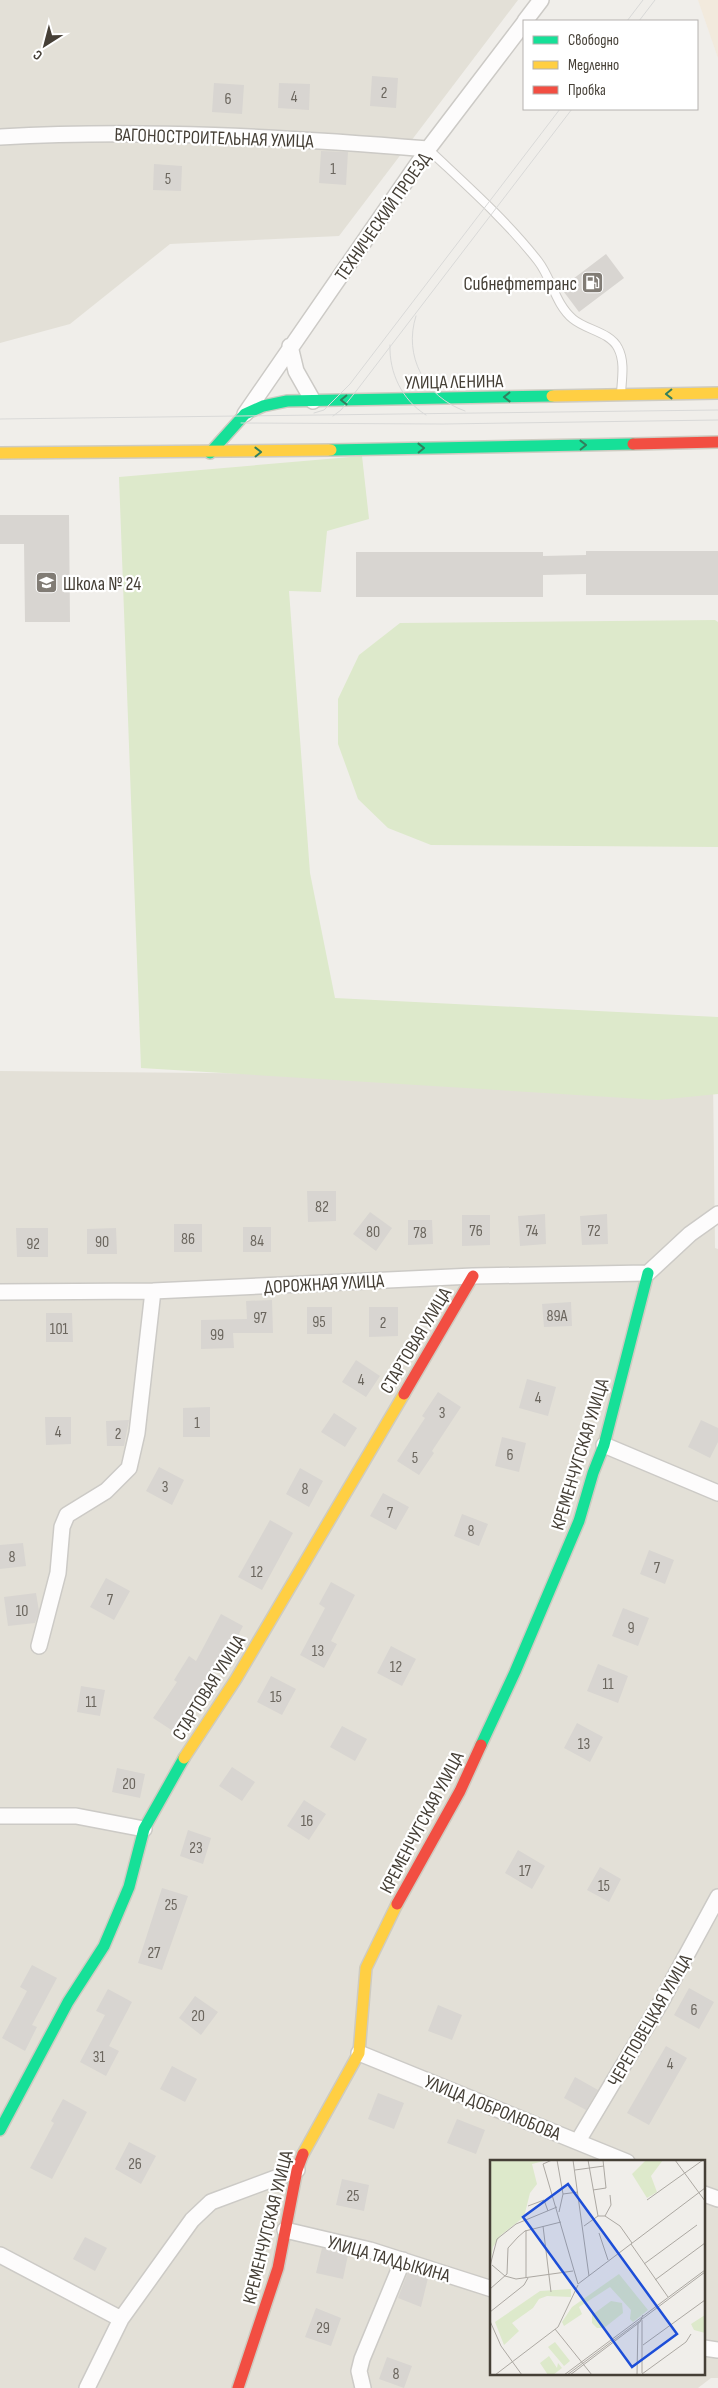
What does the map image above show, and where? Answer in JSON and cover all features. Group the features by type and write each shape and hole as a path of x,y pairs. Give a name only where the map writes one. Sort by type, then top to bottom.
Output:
{"street":[{"name":"ТЕХНИЧЕСКИЙ ПРОЕЗД","path":"527,20 542,0"},
{"name":"ТЕХНИЧЕСКИЙ ПРОЕЗД","path":"245,414 290,346 428,149 523,25"},
{"name":"ВАГОНОСТРОИТЕЛЬНАЯ УЛИЦА","path":"0,137 58,134 282,137 428,149"},
{"path":"290,346 296,371 313,400"},
{"name":"УЛИЦА ЛЕНИНА","path":"210,453 245,414 263,406 287,401 718,393"},
{"path":"0,453 210,453 718,442"},
{"path":"648,1273 690,1234 718,1214"},
{"name":"ДОРОЖНАЯ УЛИЦА","path":"0,1292 153,1291 473,1276 648,1273"},
{"name":"КРЕМЕНЧУГСКАЯ УЛИЦА","path":"238,2388 278,2268 297,2170 305,2147 359,2053 366,1968 377,1941 460,1791 511,1680 579,1521 593,1473 604,1445 648,1273"},
{"name":"СТАРТОВАЯ УЛИЦА","path":"0,2130 68,2002 104,1946 129,1888 144,1829 171,1778 236,1679 473,1276"},
{"path":"39,1646 58,1573 62,1527 67,1515 106,1490 130,1468 153,1291"},
{"path":"604,1445 718,1492"},
{"path":"0,1816 76,1816 144,1829"},
{"name":"ЧЕРЕПОВЕЦКАЯ УЛИЦА","path":"578,2141 661,2002 718,1897"},
{"name":"УЛИЦА ДОБРОЛЮБОВА","path":"359,2053 622,2160"},
{"path":"87,2388 121,2319 192,2220 212,2202 297,2170"},
{"path":"706,2195 718,2199"},
{"name":"УЛИЦА ТАЛДЫКИНА","path":"286,2230 370,2250 490,2287"},
{"path":"0,2255 121,2319"},
{"path":"364,2388 360,2371 362,2359 404,2260"}],"lane":[{"path":"428,149 487,204 524,243 547,272 556,297 573,319 608,338 618,346 623,361 621,396"}],"shaded area":[{"path":"0,0 518,0 339,236 170,244 70,324 0,343"},
{"path":"698,0 718,0 718,58"},
{"path":"0,1071 713,1078 715,1248 718,1249 718,2378 711,2378 698,2388 0,2388"}],"green space":[{"path":"362,456 369,519 327,531 321,592 289,591 310,873 335,998 718,1017 718,1094 658,1100 141,1068 119,477"},
{"path":"715,620 718,622 718,847 431,845 388,828 358,799 338,744 338,699 359,655 400,623"}],"building":[{"path":"372,76 398,78 396,108 370,106"},
{"path":"214,83 244,85 242,114 212,112"},
{"path":"279,83 310,84 309,110 278,108"},
{"path":"321,151 348,152 346,185 319,183"},
{"path":"154,164 182,166 181,191 153,190"},
{"name":"Сибнефтетранс","path":"606,254 624,278 579,312 561,288"},
{"name":"Школа № 24","path":"0,515 69,515 70,622 25,622 24,544 0,544"},
{"path":"586,551 718,551 718,595 586,595 586,574 543,575 543,597 356,597 356,552 543,552 543,556 586,555"},
{"path":"307,1191 336,1191 336,1221 308,1222"},
{"path":"370,1212 392,1228 376,1251 353,1234"},
{"path":"545,1214 546,1244 520,1246 518,1216"},
{"path":"607,1214 608,1244 582,1245 580,1216"},
{"path":"462,1215 490,1215 490,1245 462,1246"},
{"path":"408,1220 432,1220 433,1244 408,1245"},
{"path":"174,1224 202,1224 202,1252 174,1252"},
{"path":"243,1227 271,1227 271,1252 243,1252"},
{"path":"16,1228 48,1228 48,1257 17,1257"},
{"path":"116,1228 117,1254 87,1254 87,1229"},
{"path":"272,1300 273,1333 233,1333 234,1348 201,1349 201,1320 247,1319 246,1301"},
{"path":"571,1302 572,1326 544,1327 542,1304"},
{"path":"307,1307 332,1307 332,1334 307,1334"},
{"path":"369,1307 398,1307 398,1336 369,1337"},
{"path":"46,1313 72,1313 73,1342 46,1342"},
{"path":"356,1360 380,1376 366,1397 342,1382"},
{"path":"527,1379 556,1387 548,1416 519,1408"},
{"path":"438,1392 461,1407 432,1451 434,1453 419,1475 397,1461 425,1418 422,1416"},
{"path":"210,1407 210,1437 183,1437 183,1408"},
{"path":"334,1413 357,1428 345,1447 321,1432"},
{"path":"45,1417 71,1417 71,1444 46,1445"},
{"path":"129,1420 124,1446 107,1446 106,1421"},
{"path":"701,1420 718,1428 718,1442 710,1458 688,1447"},
{"path":"502,1437 526,1443 519,1472 495,1466"},
{"path":"159,1467 184,1480 172,1505 146,1491"},
{"path":"300,1468 323,1481 309,1507 286,1494"},
{"path":"383,1493 409,1507 396,1530 370,1516"},
{"path":"462,1514 488,1524 479,1546 454,1536"},
{"path":"270,1520 293,1533 262,1590 238,1577"},
{"path":"23,1543 26,1566 0,1569 0,1545"},
{"path":"649,1550 674,1560 665,1584 640,1574"},
{"path":"106,1578 130,1591 114,1620 90,1607"},
{"path":"331,1582 355,1595 331,1641 337,1644 324,1668 300,1655 325,1608 319,1604"},
{"path":"36,1593 39,1611 35,1623 8,1626 4,1597"},
{"path":"623,1608 649,1618 638,1646 612,1636"},
{"path":"221,1614 243,1626 230,1651 227,1650 188,1709 191,1710 176,1733 153,1718 177,1682 174,1680 189,1656 196,1661"},
{"path":"391,1646 416,1659 402,1686 377,1673"},
{"path":"598,1664 628,1676 618,1703 587,1691"},
{"path":"271,1676 296,1689 282,1715 257,1702"},
{"path":"81,1686 105,1690 100,1716 77,1712"},
{"path":"577,1723 603,1737 590,1762 564,1748"},
{"path":"342,1726 367,1739 355,1761 330,1747"},
{"path":"232,1767 255,1782 242,1801 219,1786"},
{"path":"117,1768 145,1774 140,1798 112,1792"},
{"path":"304,1800 326,1814 309,1840 287,1826"},
{"path":"188,1830 211,1838 203,1864 180,1856"},
{"path":"518,1850 545,1866 532,1889 505,1873"},
{"path":"600,1867 621,1879 609,1902 587,1890"},
{"path":"162,1888 188,1896 162,1970 138,1963"},
{"path":"32,1965 57,1978 32,2025 37,2027 25,2051 2,2038 27,1991 20,1987"},
{"path":"689,1988 714,2002 699,2029 674,2015"},
{"path":"108,1989 132,2002 109,2046 119,2051 106,2076 80,2062 105,2015 96,2011"},
{"path":"195,1996 218,2012 201,2035 179,2018"},
{"path":"438,2005 462,2015 452,2040 428,2031"},
{"path":"666,2046 687,2058 649,2125 627,2113"},
{"path":"172,2066 197,2079 185,2102 160,2089"},
{"path":"575,2077 598,2090 586,2110 564,2098"},
{"path":"378,2093 404,2103 394,2129 368,2119"},
{"path":"63,2099 87,2112 52,2179 30,2168 54,2123 51,2121"},
{"path":"457,2119 485,2130 476,2154 447,2143"},
{"path":"129,2142 156,2156 141,2184 115,2169"},
{"path":"342,2179 369,2185 364,2211 336,2205"},
{"path":"85,2237 107,2248 95,2271 73,2259"},
{"path":"322,2248 348,2255 343,2279 316,2273"},
{"path":"408,2272 428,2278 421,2307 398,2298"},
{"path":"316,2308 341,2318 331,2346 305,2337"},
{"path":"387,2357 412,2366 404,2388 379,2379"}],"tram line":[{"path":"628,20 643,0"},
{"path":"640,20 655,0"},
{"path":"314,413 324,410 350,384 559,110"},
{"path":"333,416 341,410 357,390 571,110"},
{"path":"416,316 413,346 415,360 421,373 428,385 439,396 451,405 465,411"},
{"path":"390,345 392,366 399,385 410,402 426,415"},
{"path":"0,419 718,410"},
{"path":"241,423 443,424 718,420"}],"traffic: fast":[{"path":"210,453 245,414 263,406 287,401 552,396"},
{"path":"331,450 633,444"},
{"path":"481,1745 515,1672 579,1521 593,1473 604,1445 648,1273"},
{"path":"0,2130 68,2002 104,1946 129,1887 144,1829 184,1758"}],"traffic: slow":[{"path":"552,396 718,393"},
{"path":"0,453 331,450"},
{"path":"184,1758 236,1679 404,1394"},
{"path":"303,2154 359,2053 366,1968 397,1904"}],"traffic: jam":[{"path":"633,444 718,442"},
{"path":"404,1394 473,1276"},
{"path":"397,1904 460,1791 481,1745"},
{"path":"238,2388 278,2268 297,2170 303,2154"}],"place":[{"name":"Сибнефтетранс","path":"593,283"},
{"name":"Школа № 24","path":"47,583"}]}
